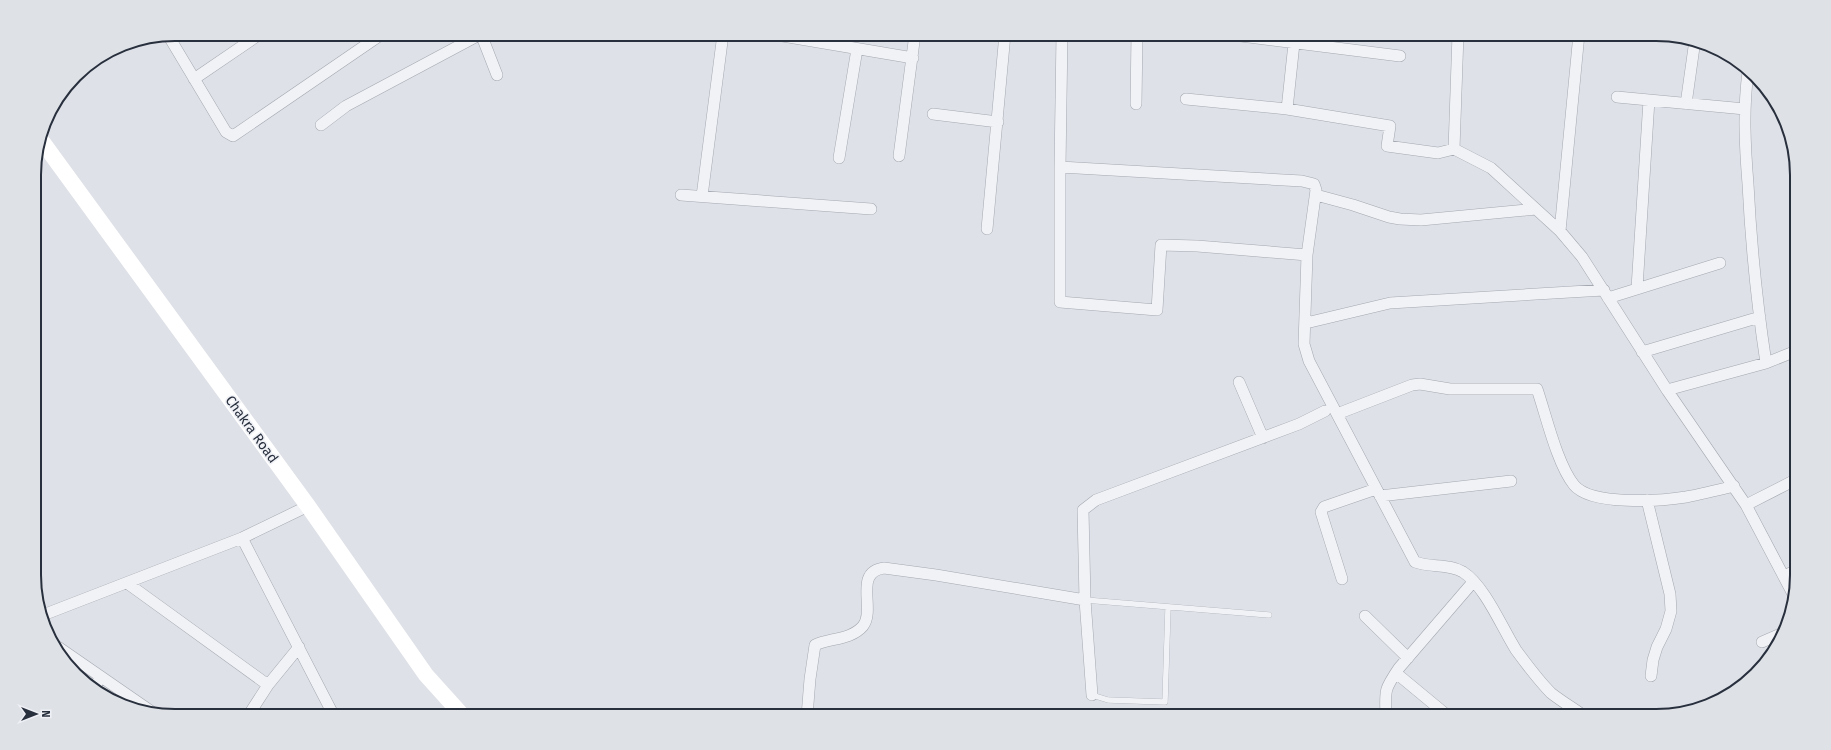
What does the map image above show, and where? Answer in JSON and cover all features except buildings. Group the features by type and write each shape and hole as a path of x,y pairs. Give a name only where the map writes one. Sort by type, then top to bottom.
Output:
{"main road":[{"name":"Chakra Road","path":"45,145 308,506 426,675 457,709"}],"street":[{"path":"172,41 226,132 233,136 372,41"},
{"path":"194,79 250,41"},
{"path":"321,125 346,106 468,41"},
{"path":"484,41 497,75"},
{"path":"702,196 722,41"},
{"path":"811,41 913,58"},
{"path":"899,156 915,41"},
{"path":"988,229 1004,41"},
{"path":"1062,41 1060,302 1157,310 1161,245 1197,246 1307,255"},
{"path":"1136,104 1137,41"},
{"path":"1287,109 1294,41"},
{"path":"1312,41 1400,56"},
{"path":"1454,149 1458,41"},
{"path":"1560,231 1578,41"},
{"path":"1686,104 1694,47"},
{"path":"839,158 857,49"},
{"path":"1748,78 1745,109 1750,227 1766,363"},
{"path":"1617,98 1745,109"},
{"path":"1186,99 1287,109 1390,126 1387,146 1438,153 1454,149 1491,168 1560,231 1582,257 1667,390 1746,505 1789,587"},
{"path":"1637,288 1649,100"},
{"path":"933,114 998,122"},
{"path":"1060,167 1302,181 1314,184 1316,195 1307,255 1306,323 1304,344 1306,353 1415,562 1426,566 1452,567 1463,573 1473,582 1489,603 1516,649 1532,672 1552,693 1574,709"},
{"path":"681,195 871,209"},
{"path":"1316,195 1400,219 1421,220 1536,209"},
{"path":"1306,323 1390,303 1606,294 1637,288 1720,264"},
{"path":"1642,352 1760,317"},
{"path":"1667,390 1766,363 1790,353"},
{"path":"1240,382 1264,438"},
{"path":"1337,414 1412,385 1420,384 1450,389 1537,389 1563,465 1574,485 1584,493 1592,496 1626,501 1685,497 1734,486"},
{"path":"1092,695 1085,600 1083,510 1090,503 1264,438 1299,424 1325,411"},
{"path":"1342,579 1321,512 1324,507 1378,492 1511,481"},
{"path":"1746,505 1790,483"},
{"path":"1647,500 1670,594 1670,611 1666,628 1653,660 1651,676"},
{"path":"47,613 242,538 308,506"},
{"path":"242,538 330,709"},
{"path":"808,709 815,645 856,633 864,624 866,615 867,584 870,574 877,569 884,568 936,575 1085,600"},
{"path":"1784,576 1790,573"},
{"path":"127,582 268,685"},
{"path":"1386,709 1385,691 1396,673 1473,582"},
{"path":"1365,616 1408,658"},
{"path":"1762,642 1775,637"},
{"path":"253,709 268,685 299,647"},
{"path":"69,656 98,681 137,703"},
{"path":"1396,673 1440,709"}],"lane":[{"path":"1085,600 1168,608 1269,615"},
{"path":"1092,695 1108,700 1165,702 1168,608"}]}
